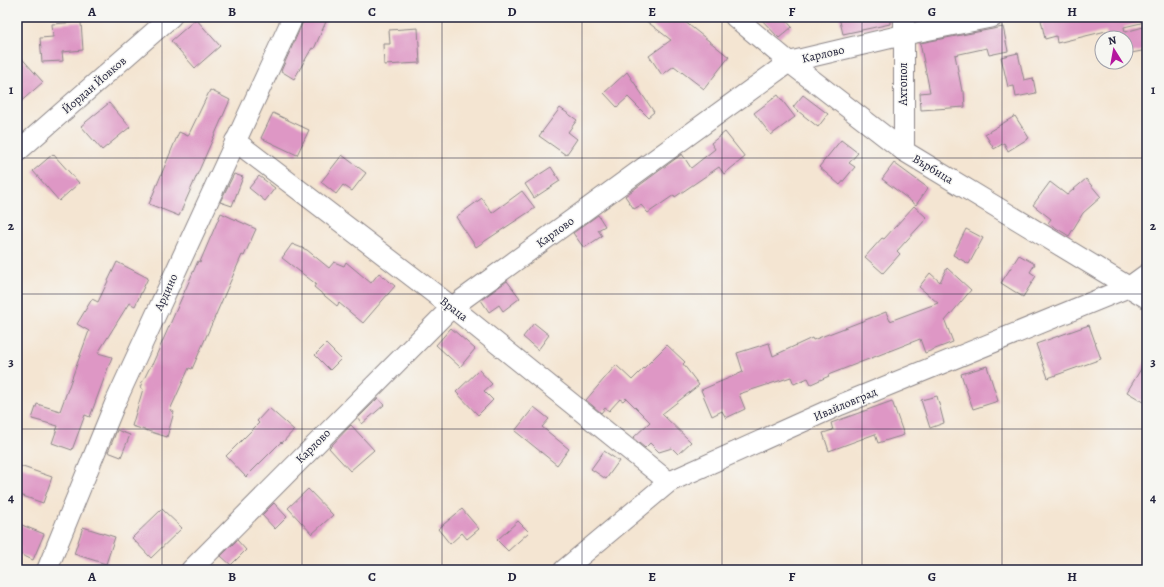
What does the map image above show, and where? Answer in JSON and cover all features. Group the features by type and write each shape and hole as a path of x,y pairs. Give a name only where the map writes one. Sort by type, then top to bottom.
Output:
{"street":[{"name":"Йордан Йовков","path":"17,152 171,17"},
{"name":"Ардино","path":"47,570 116,401 292,17"},
{"name":"Върбица","path":"735,17 789,62 904,151 1147,298"},
{"name":"Карлово","path":"191,570 452,307 789,62 904,26 993,17"},
{"name":"Ахтопол","path":"904,26 904,151"},
{"name":"Враца","path":"235,141 452,307 669,482"},
{"name":"Ивайловград","path":"564,570 669,482 840,405 1130,287 1147,274"}],"building":[{"path":"304,17 328,17 314,49 312,48 294,79 281,71"},
{"path":"641,17 679,17 729,57 704,89 674,66 662,75 649,56 671,40"},
{"path":"759,17 783,17 792,27 779,38"},
{"path":"839,17 890,17 890,24 843,34"},
{"path":"1054,17 1141,17 1141,23 1124,27 1125,30 1094,30 1094,34 1057,43 1056,36 1045,39 1041,20"},
{"path":"196,19 220,46 195,68 171,41"},
{"path":"81,22 83,50 62,52 63,61 42,62 40,38 53,37 52,24"},
{"path":"1147,26 1147,50 1134,52 1134,30 1132,30"},
{"path":"1003,27 1008,51 989,55 987,48 955,55 962,91 964,91 965,107 921,110 920,93 930,92 920,43"},
{"path":"418,28 420,63 384,65 383,44 390,44 389,30"},
{"path":"17,53 43,82 17,105"},
{"path":"1018,53 1024,80 1033,78 1036,93 1016,97 1014,86 1008,87 1001,57"},
{"path":"627,72 654,112 648,117 628,97 617,107 604,93"},
{"path":"210,90 230,100 179,216 149,204 179,132 188,136"},
{"path":"778,95 795,117 771,135 754,113"},
{"path":"803,95 828,114 818,127 793,107"},
{"path":"109,103 130,127 102,150 81,126"},
{"path":"560,108 577,120 568,132 577,139 566,155 539,136"},
{"path":"273,113 309,130 297,155 261,138"},
{"path":"1015,116 1029,138 1008,151 1004,143 994,149 985,134"},
{"path":"725,132 745,157 724,174 719,167 675,197 674,195 648,213 641,205 634,209 625,196 682,154 691,168 715,149 711,143"},
{"path":"841,140 858,153 849,163 855,167 840,185 819,167"},
{"path":"53,154 79,183 59,201 33,171"},
{"path":"342,155 366,173 352,191 343,185 336,194 321,182"},
{"path":"894,163 928,188 916,205 882,179"},
{"path":"551,167 560,181 534,198 525,184"},
{"path":"234,174 243,177 232,206 220,202"},
{"path":"259,176 275,188 265,201 249,188"},
{"path":"1086,179 1101,197 1083,213 1069,236 1048,223 1051,219 1033,205 1050,182 1067,195"},
{"path":"522,191 535,208 476,247 456,217 482,198 492,213"},
{"path":"914,206 927,218 897,251 900,254 883,273 865,257 882,238 884,239"},
{"path":"221,213 256,229 244,256 242,255 192,369 189,368 170,410 174,412 167,437 132,426 143,389 140,387 152,365 198,261 200,262"},
{"path":"598,215 605,226 598,230 602,236 584,248 573,233"},
{"path":"966,229 983,238 969,264 953,255"},
{"path":"292,244 307,250 329,268 334,262 344,266 346,262 371,283 379,273 395,286 363,323 339,303 337,306 314,287 316,284 282,258"},
{"path":"1019,255 1035,264 1030,272 1036,276 1023,297 1001,283"},
{"path":"117,262 148,278 135,306 129,303 98,353 112,357 90,417 85,415 72,450 52,443 58,426 32,419 37,404 60,411 89,331 77,324 92,299 98,302"},
{"path":"947,268 971,290 945,321 953,342 925,353 920,339 828,375 829,376 811,384 808,378 794,384 791,377 739,394 745,409 726,418 722,411 712,416 701,390 743,372 737,353 769,343 773,356 812,338 813,340 886,312 890,321 938,303 919,287 930,273 940,282"},
{"path":"507,281 520,298 503,311 499,305 489,312 481,300"},
{"path":"534,323 549,335 538,350 523,337"},
{"path":"1089,325 1101,359 1048,378 1036,344"},
{"path":"451,328 475,349 460,367 436,345"},
{"path":"326,344 341,359 330,370 315,355"},
{"path":"667,345 685,362 683,364 699,385 662,414 691,442 678,454 672,448 659,452 650,443 645,448 633,438 650,422 626,398 623,401 620,399 609,411 605,408 601,413 586,400 616,365 632,380"},
{"path":"1147,359 1147,404 1127,392"},
{"path":"987,366 998,401 973,409 961,374"},
{"path":"479,370 492,384 484,391 493,400 478,415 456,392"},
{"path":"937,396 944,423 930,428 921,400"},
{"path":"378,398 384,405 362,424 358,418"},
{"path":"892,401 904,435 878,443 875,434 829,451 823,433 833,430 831,423"},
{"path":"534,407 549,419 542,427 569,449 557,465 515,431"},
{"path":"269,408 294,430 246,477 226,456 259,423 257,421"},
{"path":"351,425 374,450 350,471 329,448"},
{"path":"117,430 130,435 121,457 108,452"},
{"path":"604,451 619,461 606,479 591,469"},
{"path":"17,465 52,477 43,503 17,494"},
{"path":"308,489 333,515 312,534 288,508"},
{"path":"274,503 287,517 275,529 262,515"},
{"path":"162,509 182,528 151,558 132,538"},
{"path":"462,509 479,529 467,539 462,533 450,544 438,529"},
{"path":"518,521 529,532 508,551 497,540"},
{"path":"17,523 44,534 33,560 17,553"},
{"path":"83,527 115,537 106,564 74,554"},
{"path":"237,540 246,550 231,565 221,556"}]}
